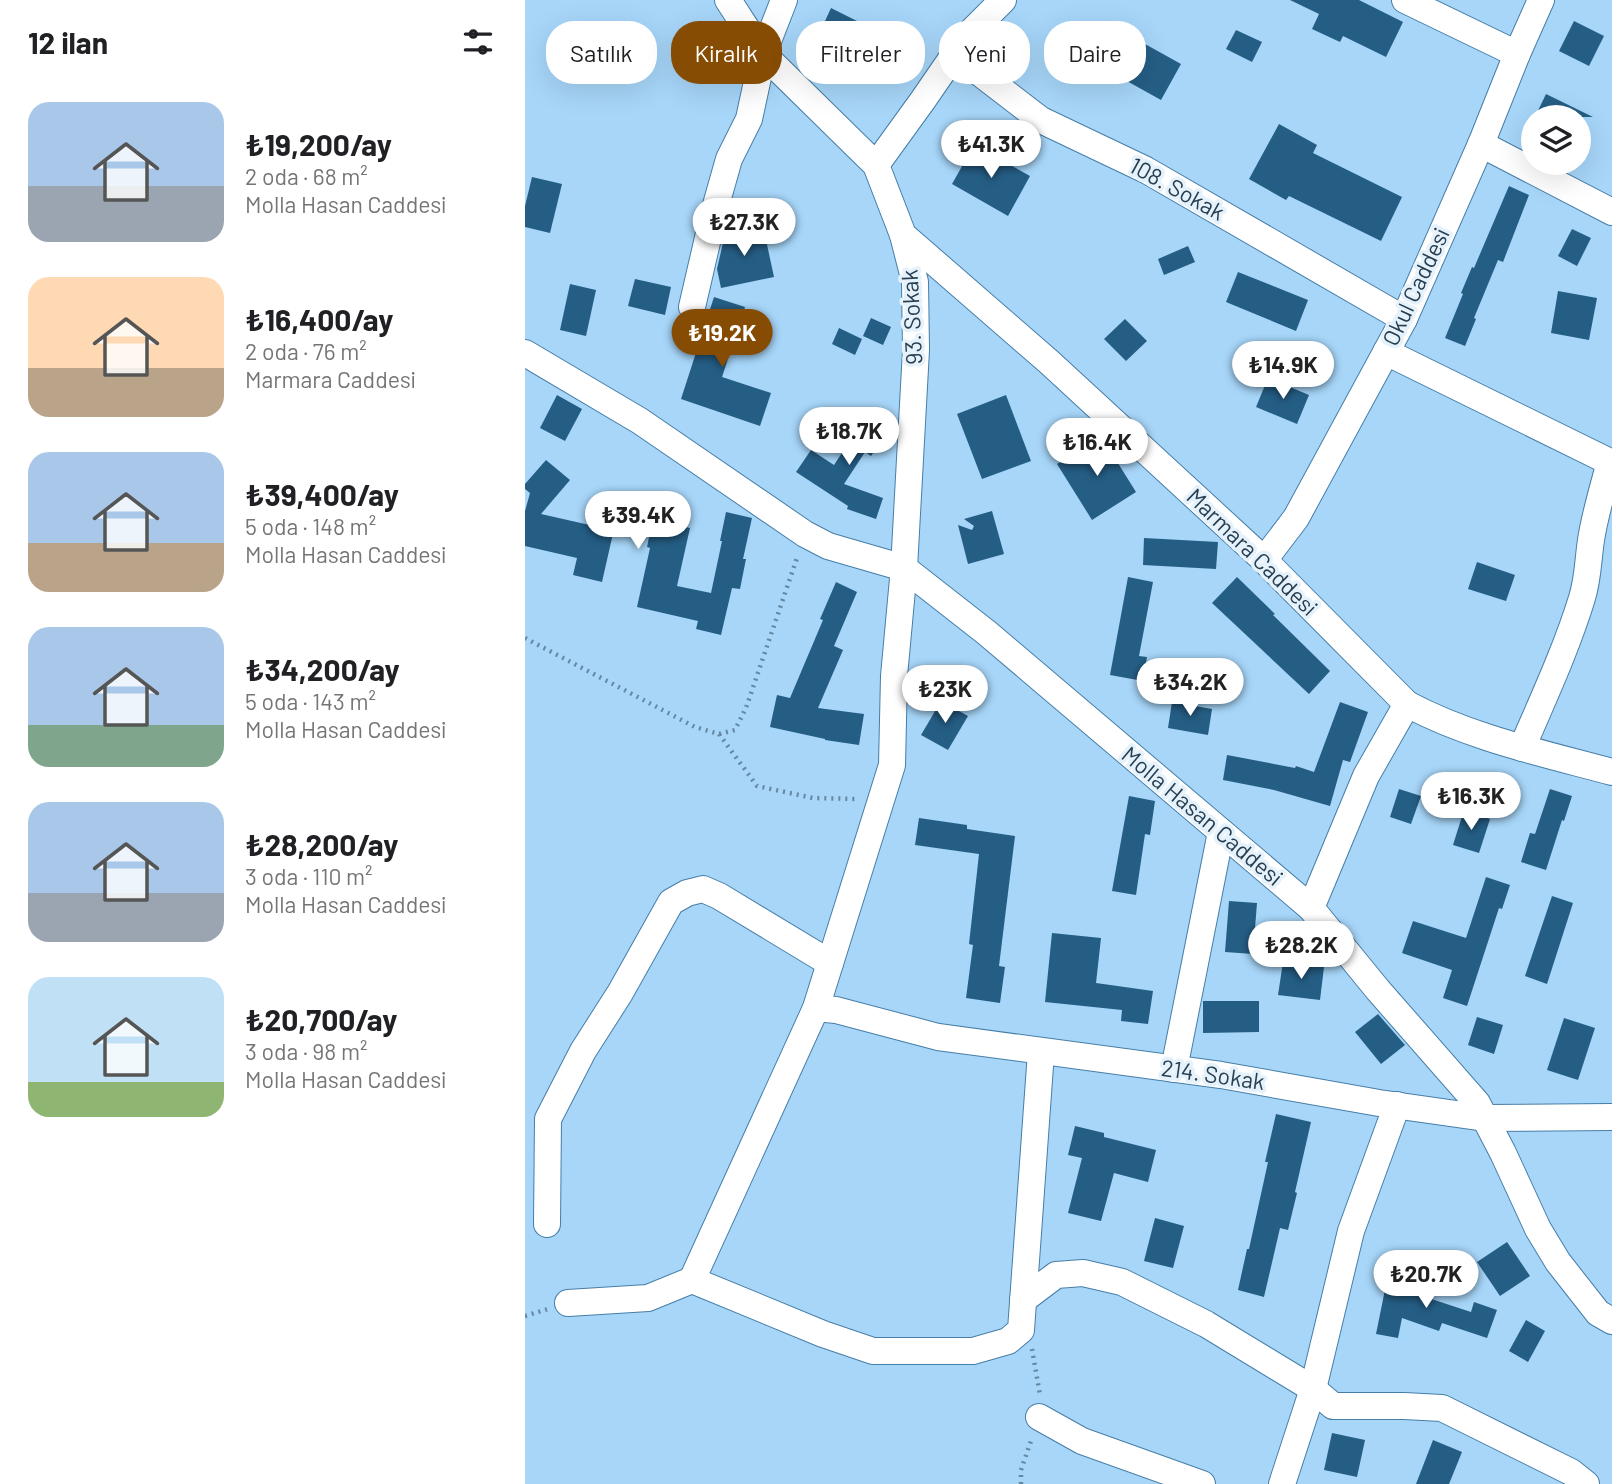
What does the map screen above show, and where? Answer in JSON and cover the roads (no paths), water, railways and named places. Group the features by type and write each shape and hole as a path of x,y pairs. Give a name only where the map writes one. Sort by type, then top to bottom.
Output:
{"street":[{"name":"Marmara Caddesi","path":"728,0 742,21"},
{"path":"776,21 784,0"},
{"path":"982,21 1003,0"},
{"path":"1405,0 1517,54"},
{"name":"Okul Caddesi","path":"1264,560 1296,517 1404,319 1541,0"},
{"name":"Marmara Caddesi","path":"782,73 876,165 903,235 1048,361 1264,560 1407,705 1434,719 1488,739 1612,772"},
{"path":"876,165 939,76"},
{"path":"692,307 729,159 749,119 757,84"},
{"name":"108. Sokak","path":"994,84 1041,120 1146,170 1404,319"},
{"path":"1481,144 1612,212"},
{"name":"93. Sokak","path":"692,1280 816,1008 892,765 894,676 904,568 916,350 915,282 903,235"},
{"path":"1386,352 1611,462 1593,527 1583,598 1523,748"},
{"name":"Molla Hasan Caddesi","path":"525,353 640,421 804,534 828,546 904,568 987,633 1311,908 1477,1104 1538,1229 1558,1262 1598,1313 1612,1321"},
{"path":"1311,908 1366,776 1407,705"},
{"path":"1174,1069 1221,832"},
{"path":"547,1223 548,1119 583,1051 620,993 671,902 687,893 703,889 830,963"},
{"name":"214. Sokak","path":"816,1008 835,1010 938,1037 1221,1075 1485,1118 1612,1117"},
{"path":"568,1303 648,1297 692,1280 823,1334 873,1351 973,1351 1008,1341 1021,1330 1041,1052"},
{"path":"1282,1484 1313,1390 1351,1231 1397,1105"},
{"path":"1023,1300 1056,1275 1083,1273 1122,1282 1206,1324 1313,1390 1333,1406 1442,1408 1571,1472 1586,1484"},
{"path":"1039,1417 1082,1441 1202,1484"}]}
